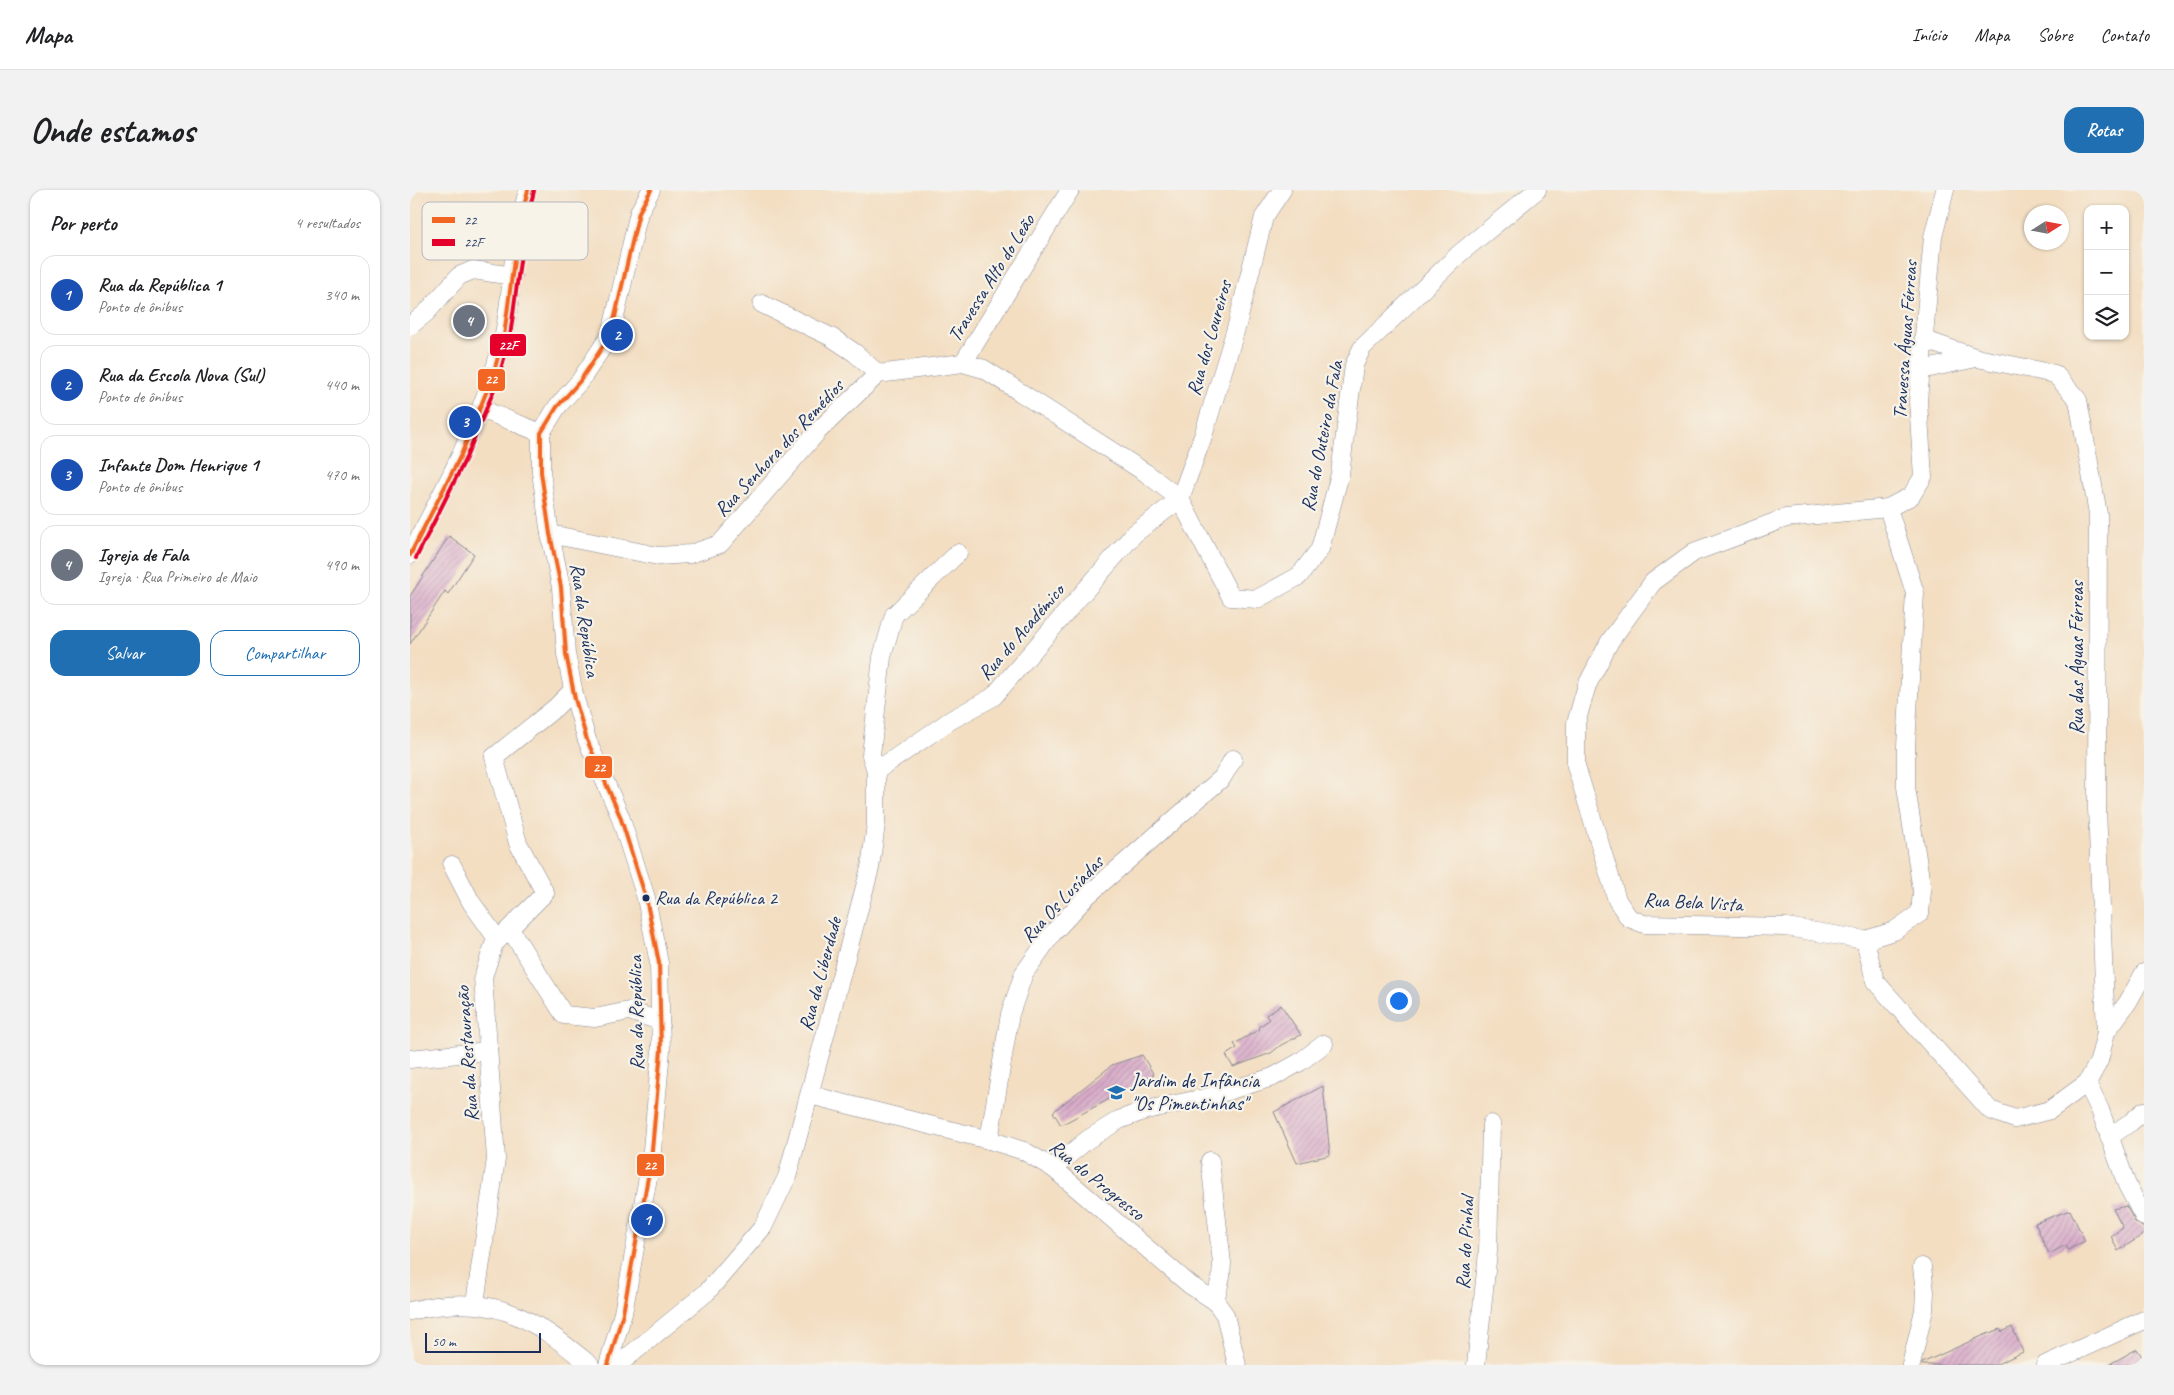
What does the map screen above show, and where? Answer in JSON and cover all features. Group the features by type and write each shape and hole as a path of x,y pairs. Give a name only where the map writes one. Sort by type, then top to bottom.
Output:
{"street":[{"path":"481,408 541,433 557,407 580,381 611,334 639,212 651,190"},
{"name":"Travessa Alto do Leão","path":"963,363 1070,190"},
{"name":"Rua dos Loureiros","path":"1180,500 1203,436 1234,334 1264,217 1282,190"},
{"name":"Rua do Outeiro da Fala","path":"1180,500 1231,597 1257,599 1299,576 1320,549 1340,474 1354,365 1362,348 1459,254 1537,190"},
{"name":"Travessa Águas Férreas","path":"1888,508 1911,496 1923,477 1918,401 1933,237 1945,190"},
{"path":"410,555 452,476 481,408 501,349 515,260"},
{"path":"410,326 426,312 459,276 473,270 513,276"},
{"path":"762,304 832,337 855,353 878,374 963,363 984,369 1146,473 1180,500"},
{"name":"Rua das Águas Férreas","path":"1925,340 1977,358 2055,374 2078,400 2098,514 2097,808 2106,1032"},
{"name":"Rua das Águas Férreas","path":"1921,370 1977,358"},
{"name":"Rua Senhora dos Remédios","path":"550,534 658,556 690,554 720,544 818,431 878,374"},
{"name":"Rua da República","path":"541,433 541,472 550,534 561,587 566,654 573,690 587,740 620,816 646,898 659,963 661,1050 651,1160 623,1313 608,1365"},
{"name":"Rua do Académico","path":"876,771 951,720 993,697 1134,534 1180,500"},
{"path":"1888,508 1915,593 1906,746 1906,787 1922,891 1920,913 1894,931 1865,940 1875,981 1990,1110 2015,1119 2050,1110 2087,1083 2099,1061 2106,1032 2128,1002 2144,973"},
{"name":"Rua Bela Vista","path":"1865,940 1786,927 1644,924 1629,918 1617,900 1576,766 1576,723 1587,685 1610,641 1653,582 1694,552 1786,518 1888,508"},
{"name":"Rua da Liberdade","path":"618,1365 707,1292 763,1227 787,1177 870,868 876,824 876,771 871,755 882,657 894,615 958,553"},
{"name":"Rua da Restauração","path":"475,1303 496,1159 483,977 494,944 545,893 518,843 494,757 555,708 573,690"},
{"name":"Rua Os Lusíadas","path":"989,1140 1010,1014 1024,973 1052,934 1088,895 1222,778 1233,759"},
{"path":"452,865 471,902 504,935 564,1015 595,1018 629,1011 660,1021"},
{"path":"1053,1168 1087,1140 1119,1120 1146,1110 1204,1098 1272,1077 1300,1062 1324,1044"},
{"path":"410,1059 488,1051"},
{"path":"2087,1083 2100,1110 2127,1185 2144,1217"},
{"name":"Rua do Progresso","path":"810,1095 989,1140 1024,1151 1053,1168 1190,1285 1215,1301 1225,1315 1237,1365"},
{"path":"2109,1137 2131,1122 2144,1110"},
{"name":"Rua do Pinhal","path":"1476,1365 1488,1252 1491,1124"},
{"path":"1210,1161 1222,1263 1221,1277 1215,1301"},
{"path":"1911,1365 1924,1310 1925,1292 1922,1267"},
{"path":"410,1311 454,1302 475,1303 509,1312 556,1336 590,1365"},
{"path":"2045,1365 2144,1320"}],"building":[{"path":"449,536 474,554 448,594 445,591 410,644 410,596"},
{"path":"1281,1005 1301,1035 1281,1045 1271,1053 1233,1067 1226,1055 1237,1048 1234,1044 1260,1029 1258,1027 1269,1020 1266,1015"},
{"path":"1142,1055 1154,1075 1061,1125 1053,1112 1112,1065"},
{"path":"1323,1086 1330,1155 1297,1163 1274,1112"},
{"path":"2126,1206 2135,1222 2144,1228 2144,1234 2118,1251 2111,1236 2123,1228 2113,1209"},
{"path":"2070,1210 2085,1241 2068,1250 2066,1245 2049,1254 2035,1223"},
{"path":"2012,1327 2023,1352 1995,1365 1922,1365 1922,1363 1982,1336 2000,1329 2002,1332"},
{"path":"2137,1349 2144,1360 2144,1365 2108,1365"}],"transit line":[{"name":"22","path":"525,202 528,190"},
{"name":"22","path":"608,1365 623,1313 651,1161 661,1050 659,963 646,898 620,816 587,740 575,699 566,654 561,587 550,534 541,472 541,433 557,407 580,381 611,334 639,212 651,190"},
{"name":"22F","path":"531,202 534,191"},
{"name":"22","path":"410,555 461,455 492,378 504,336 514,260"},
{"name":"22F","path":"416,558 466,458 498,380 510,337 520,260"}],"place":[{"name":"Igreja de Fala","path":"469,321"},
{"name":"Rua da Escola Nova (Sul)","path":"617,335"},
{"name":"Infante Dom Henrique 1","path":"465,422"},
{"name":"Rua da República 2","path":"646,898"},
{"name":"Jardim de Infância \"Os Pimentinhas\"","path":"1117,1092"},
{"name":"Rua da República 1","path":"647,1220"}]}
